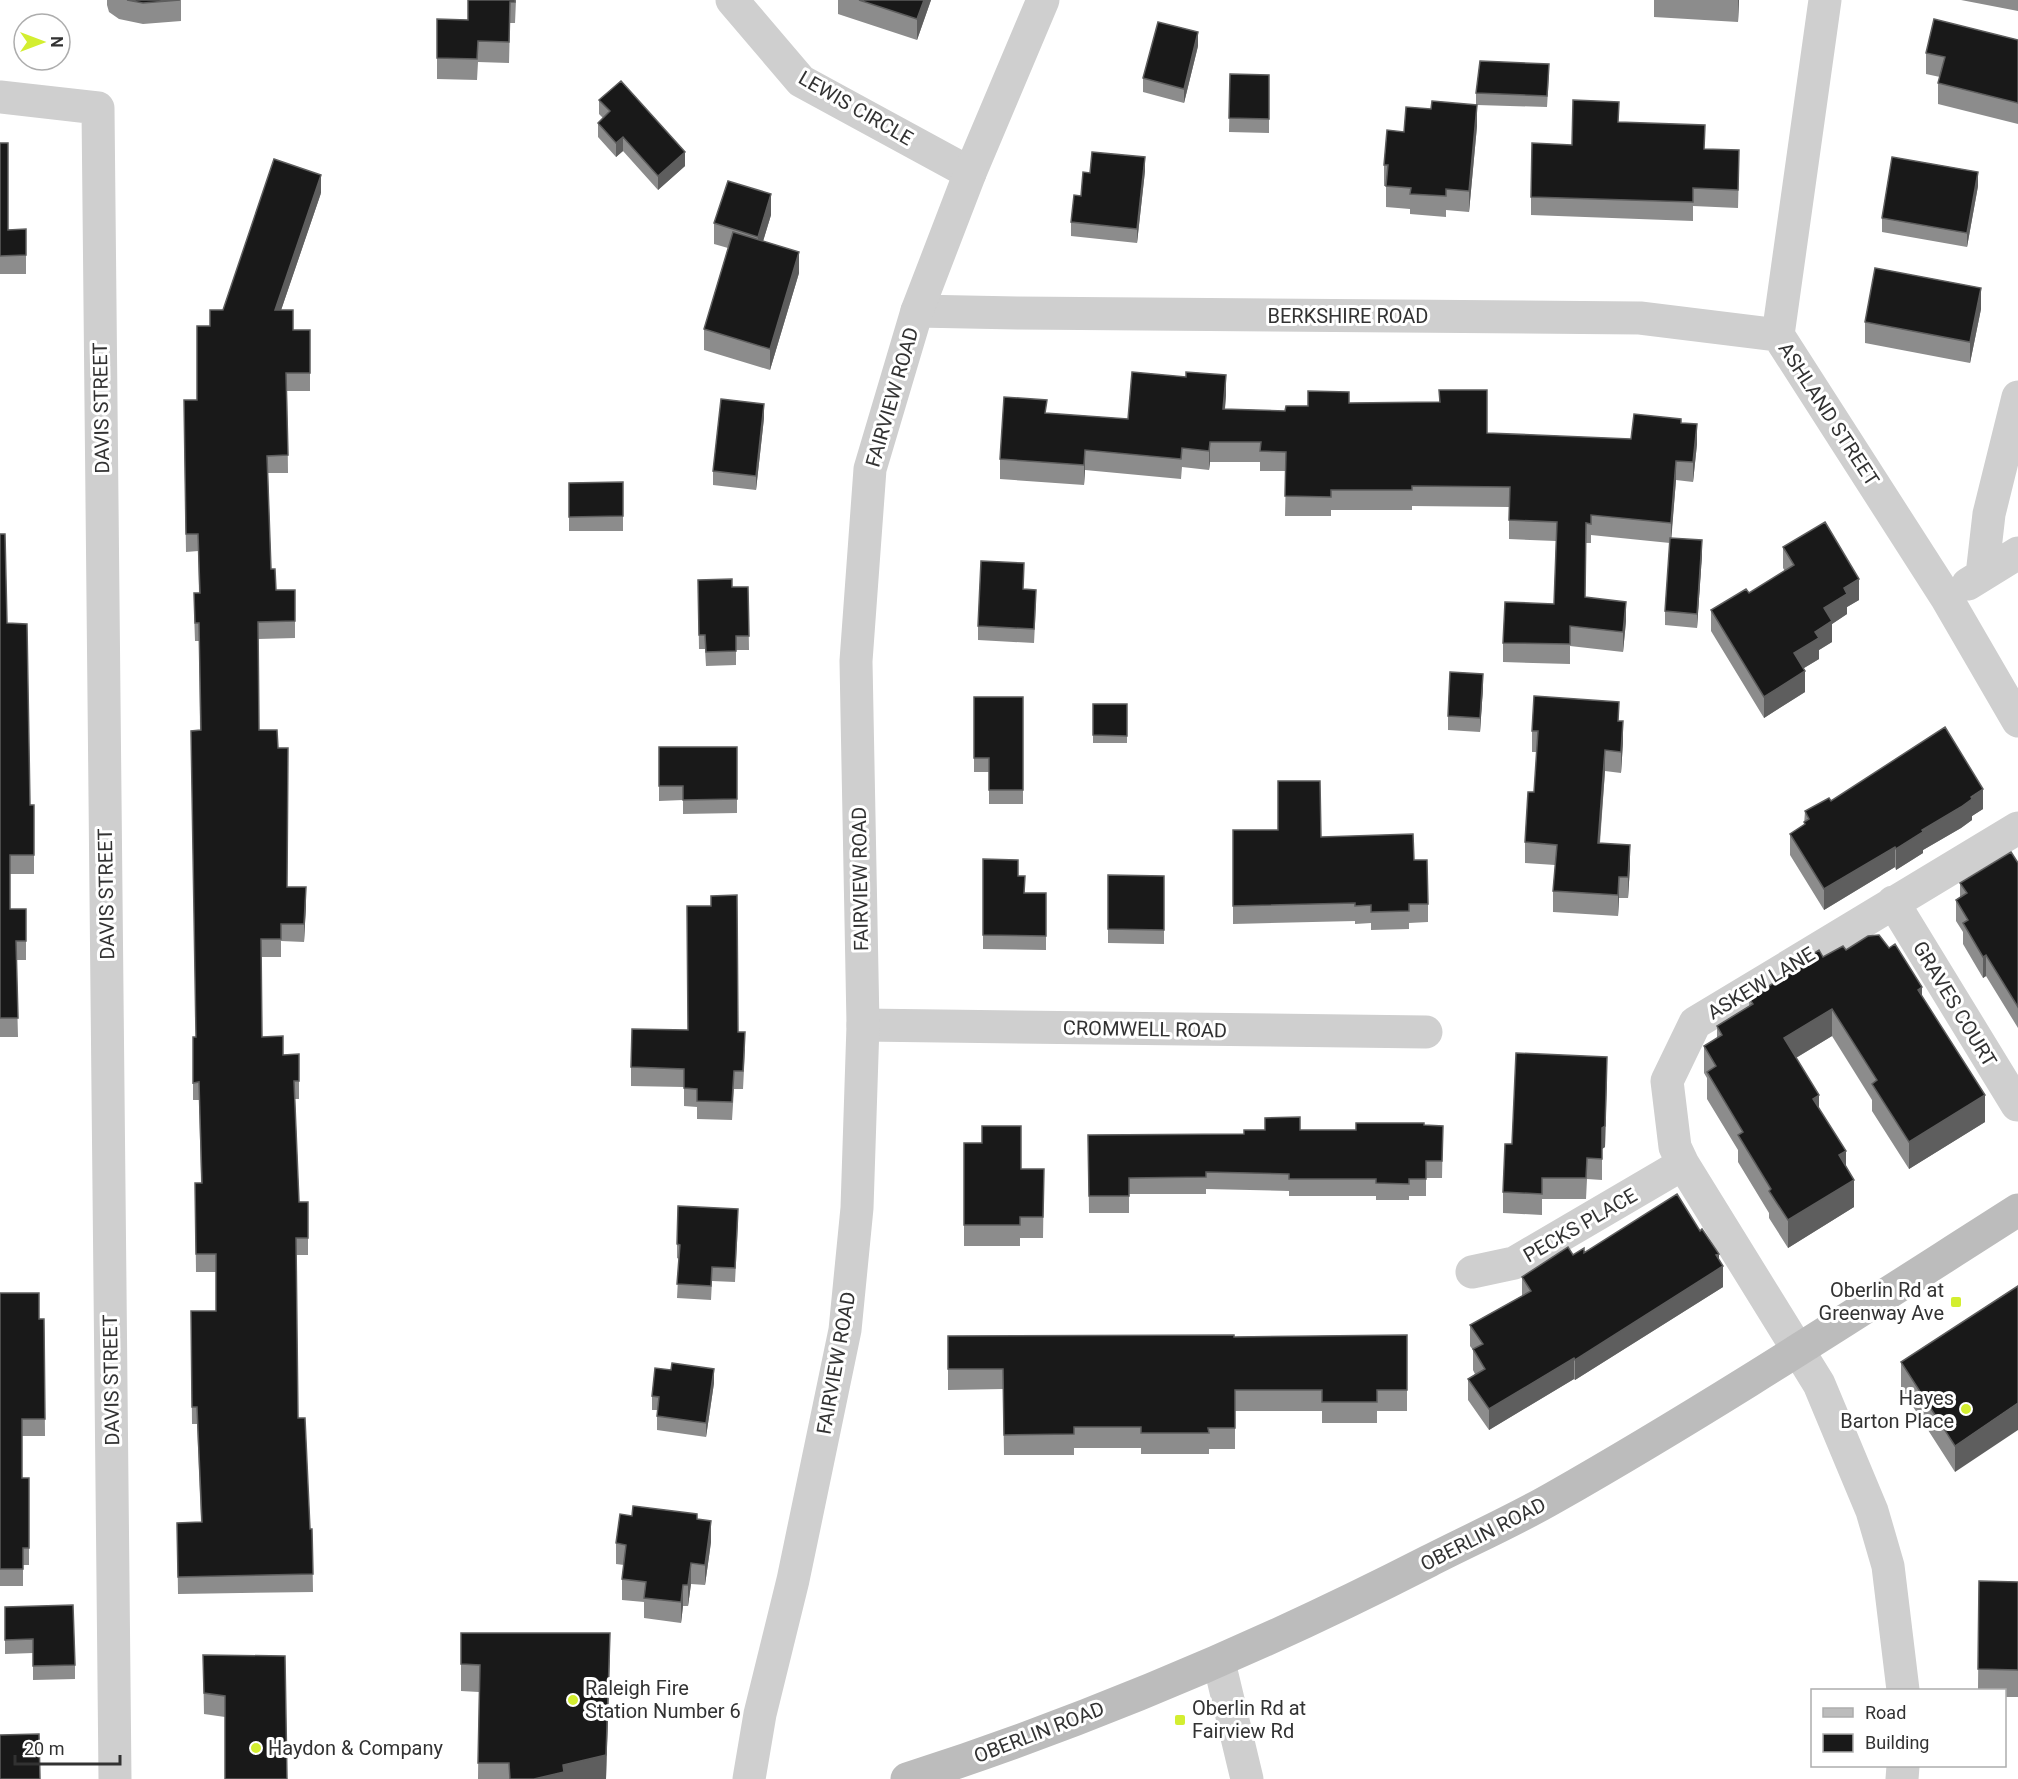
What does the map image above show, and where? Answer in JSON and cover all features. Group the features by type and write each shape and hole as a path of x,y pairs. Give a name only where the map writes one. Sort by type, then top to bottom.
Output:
{"main road":[{"name":"OBERLIN ROAD","path":"908,1779 992,1752 1219,1662 1353,1600 1550,1500 1799,1348 2018,1210"}],"street":[{"name":"LEWIS CIRCLE","path":"732,0 801,81 970,173"},
{"name":"FAIRVIEW ROAD","path":"749,1779 760,1714 793,1580 845,1330 857,1208 862,1025 856,661 870,469 918,310 970,173 1043,0"},
{"name":"ASHLAND STREET","path":"1825,0 1778,334 1946,597 2018,721"},
{"name":"DAVIS STREET","path":"0,98 98,108 115,1779"},
{"name":"BERKSHIRE ROAD","path":"918,310 1029,314 1640,318 1778,334"},
{"path":"1982,575 1989,514 2018,397"},
{"path":"1946,597 2018,553"},
{"name":"ASKEW LANE","path":"1903,1689 1888,1566 1872,1511 1819,1384 1799,1348 1683,1164 1675,1147 1667,1081 1695,1023 2018,828"},
{"name":"GRAVES COURT","path":"1893,902 2017,1105"},
{"name":"CROMWELL ROAD","path":"862,1025 1426,1032"},
{"name":"PECKS PLACE","path":"1472,1272 1514,1263 1683,1164"},
{"path":"1219,1662 1247,1779"}],"building":[{"path":"127,0 180,0 143,3"},
{"path":"468,0 515,0 515,2 510,2 509,42 478,41 477,59 437,58 437,19 468,20"},
{"path":"859,0 924,0 917,19"},
{"path":"1934,19 2018,40 2018,103 1938,83 1945,57 1926,53"},
{"path":"1158,22 1198,32 1184,89 1143,78"},
{"path":"1480,61 1549,64 1547,96 1476,93"},
{"path":"1230,74 1269,75 1269,119 1229,118"},
{"path":"621,81 685,152 658,176 623,137 616,143 598,123 610,111 599,100"},
{"path":"1573,100 1619,102 1618,122 1705,125 1704,149 1739,150 1738,190 1693,188 1693,202 1531,197 1532,143 1572,145"},
{"path":"1432,101 1477,105 1469,191 1446,189 1446,196 1410,194 1411,188 1386,186 1388,165 1384,165 1387,130 1404,132 1406,107 1431,109"},
{"path":"0,143 8,143 8,230 26,229 26,255 0,256"},
{"path":"1092,152 1145,157 1137,229 1071,222 1074,195 1081,196 1083,172 1090,173"},
{"path":"1892,157 1978,172 1967,233 1882,218"},
{"path":"274,159 321,175 275,310 293,310 293,330 310,330 310,373 286,373 288,455 267,456 271,569 275,569 276,590 295,590 295,621 258,622 259,730 277,730 278,748 288,748 287,887 306,887 304,924 281,924 281,939 261,939 262,1037 283,1036 283,1055 299,1054 299,1081 294,1081 299,1202 308,1202 308,1238 296,1238 298,1418 305,1418 313,1574 178,1577 177,1523 202,1522 197,1407 192,1407 191,1311 216,1311 216,1254 196,1254 195,1183 202,1183 199,1082 193,1083 193,1037 196,1037 191,731 201,730 199,623 195,623 194,593 200,593 198,534 186,534 184,400 197,400 197,326 210,326 210,310 223,310"},
{"path":"728,181 771,194 758,237 714,223"},
{"path":"733,232 799,252 770,349 704,329"},
{"path":"1875,268 1981,288 1970,342 1865,322"},
{"path":"1132,372 1186,377 1186,372 1226,375 1223,409 1285,411 1286,406 1308,406 1308,391 1349,392 1349,403 1440,402 1439,390 1487,390 1487,433 1631,439 1634,414 1681,419 1681,423 1697,424 1693,462 1676,461 1671,523 1591,515 1591,524 1586,523 1585,597 1626,602 1623,632 1570,626 1570,644 1503,643 1505,602 1554,604 1557,522 1509,520 1510,487 1412,486 1412,490 1331,490 1331,497 1285,496 1286,452 1260,451 1261,442 1210,442 1209,451 1182,448 1181,459 1085,450 1084,465 1000,459 1004,397 1047,400 1045,413 1128,419"},
{"path":"721,399 764,404 756,476 713,471"},
{"path":"623,482 623,516 569,517 569,483"},
{"path":"1825,522 1859,579 1844,588 1847,594 1824,608 1832,621 1815,632 1819,638 1794,653 1805,671 1764,697 1711,610 1746,589 1749,593 1794,565 1783,547"},
{"path":"0,534 5,534 7,623 27,624 30,805 34,805 34,855 10,855 10,909 26,909 26,941 16,941 18,1018 0,1018"},
{"path":"1670,538 1702,540 1697,614 1665,611"},
{"path":"981,561 1024,563 1023,589 1036,590 1034,629 978,626"},
{"path":"732,579 732,587 748,587 749,636 736,636 736,651 706,652 705,635 699,635 698,580"},
{"path":"1450,672 1483,674 1480,718 1448,716"},
{"path":"1534,696 1619,702 1618,721 1623,721 1621,752 1605,750 1598,843 1630,845 1628,877 1619,877 1618,895 1553,891 1557,845 1525,842 1528,792 1534,792 1538,731 1532,731"},
{"path":"974,697 1023,697 1023,790 989,790 989,758 974,758"},
{"path":"1093,704 1127,704 1127,736 1093,735"},
{"path":"1945,727 1983,789 1961,807 1922,830 1923,832 1896,849 1895,847 1824,889 1790,834 1809,819 1805,811 1829,798 1831,801"},
{"path":"659,747 737,747 737,799 683,800 683,786 659,786"},
{"path":"1278,781 1320,781 1321,837 1413,834 1414,860 1427,860 1428,904 1409,904 1409,911 1371,912 1371,905 1355,906 1355,903 1233,906 1233,830 1278,830"},
{"path":"2011,852 2018,863 2018,1007 1986,955 1983,957 1963,923 1968,920 1956,900 1967,893 1960,883"},
{"path":"983,859 1018,860 1018,876 1025,876 1024,893 1046,893 1046,936 983,935"},
{"path":"1108,875 1164,876 1164,930 1108,929"},
{"path":"737,895 738,1032 745,1032 743,1071 734,1071 732,1102 697,1101 697,1089 684,1088 684,1069 631,1067 632,1029 688,1030 687,906 711,906 711,896"},
{"path":"1879,935 1889,948 1895,944 1922,987 1918,990 1985,1095 1909,1142 1872,1084 1877,1080 1832,1009 1784,1038 1819,1095 1813,1099 1846,1151 1839,1155 1854,1180 1788,1220 1738,1135 1743,1132 1707,1072 1716,1066 1704,1046 1722,1035 1717,1026 1753,1004 1749,998 1790,973 1788,970 1819,950 1823,957 1843,946 1846,950 1868,936"},
{"path":"1516,1053 1607,1057 1602,1159 1587,1158 1586,1178 1542,1178 1542,1194 1503,1192 1505,1144 1512,1144"},
{"path":"1300,1117 1300,1130 1356,1130 1356,1123 1424,1123 1424,1125 1443,1126 1442,1161 1426,1161 1426,1179 1409,1179 1409,1184 1376,1183 1376,1179 1289,1179 1289,1174 1206,1172 1206,1177 1129,1178 1129,1196 1089,1196 1088,1135 1244,1134 1244,1130 1265,1130 1265,1118"},
{"path":"982,1126 1021,1126 1021,1169 1044,1169 1043,1217 1020,1217 1020,1225 964,1225 964,1143 982,1143"},
{"path":"1677,1194 1700,1231 1702,1229 1719,1254 1716,1255 1723,1266 1575,1360 1574,1358 1489,1409 1468,1379 1485,1369 1473,1349 1483,1344 1470,1325 1531,1291 1522,1277 1568,1247 1573,1255 1584,1248 1584,1253"},
{"path":"678,1206 738,1209 735,1268 712,1267 711,1286 677,1284 680,1245 677,1244"},
{"name":"Hayes Barton Place","path":"2018,1286 2018,1403 1955,1446 1901,1362"},
{"path":"0,1293 39,1293 39,1319 44,1319 45,1419 22,1419 22,1478 29,1478 29,1548 23,1548 23,1569 0,1569"},
{"path":"1234,1335 1234,1337 1407,1335 1407,1390 1377,1390 1377,1402 1322,1402 1322,1390 1235,1390 1235,1428 1208,1428 1209,1433 1141,1433 1141,1427 1074,1427 1074,1434 1004,1435 1003,1369 948,1369 948,1336"},
{"path":"672,1363 714,1369 706,1423 657,1416 659,1397 652,1396 655,1368 671,1370"},
{"path":"633,1506 697,1514 697,1519 711,1521 705,1565 691,1563 688,1585 683,1585 681,1602 644,1598 646,1582 622,1579 626,1545 616,1543 620,1514 632,1516"},
{"path":"1979,1581 2018,1582 2018,1670 1978,1669"},
{"path":"73,1605 75,1665 33,1666 33,1639 5,1640 5,1607"},
{"path":"461,1633 610,1633 606,1755 563,1765 564,1772 534,1779 510,1779 509,1763 478,1763 480,1665 461,1664"},
{"name":"Haydon & Company","path":"203,1655 285,1656 287,1779 225,1779 225,1696 204,1693"},
{"path":"39,1734 40,1779 0,1779 0,1735"}],"place":[{"name":"Oberlin Rd at Greenway Ave","path":"1956,1302"},
{"name":"Hayes Barton Place","path":"1966,1409"},
{"name":"Raleigh Fire Station Number 6","path":"573,1700"},
{"name":"Oberlin Rd at Fairview Rd","path":"1180,1720"},
{"name":"Haydon & Company","path":"256,1748"}]}
